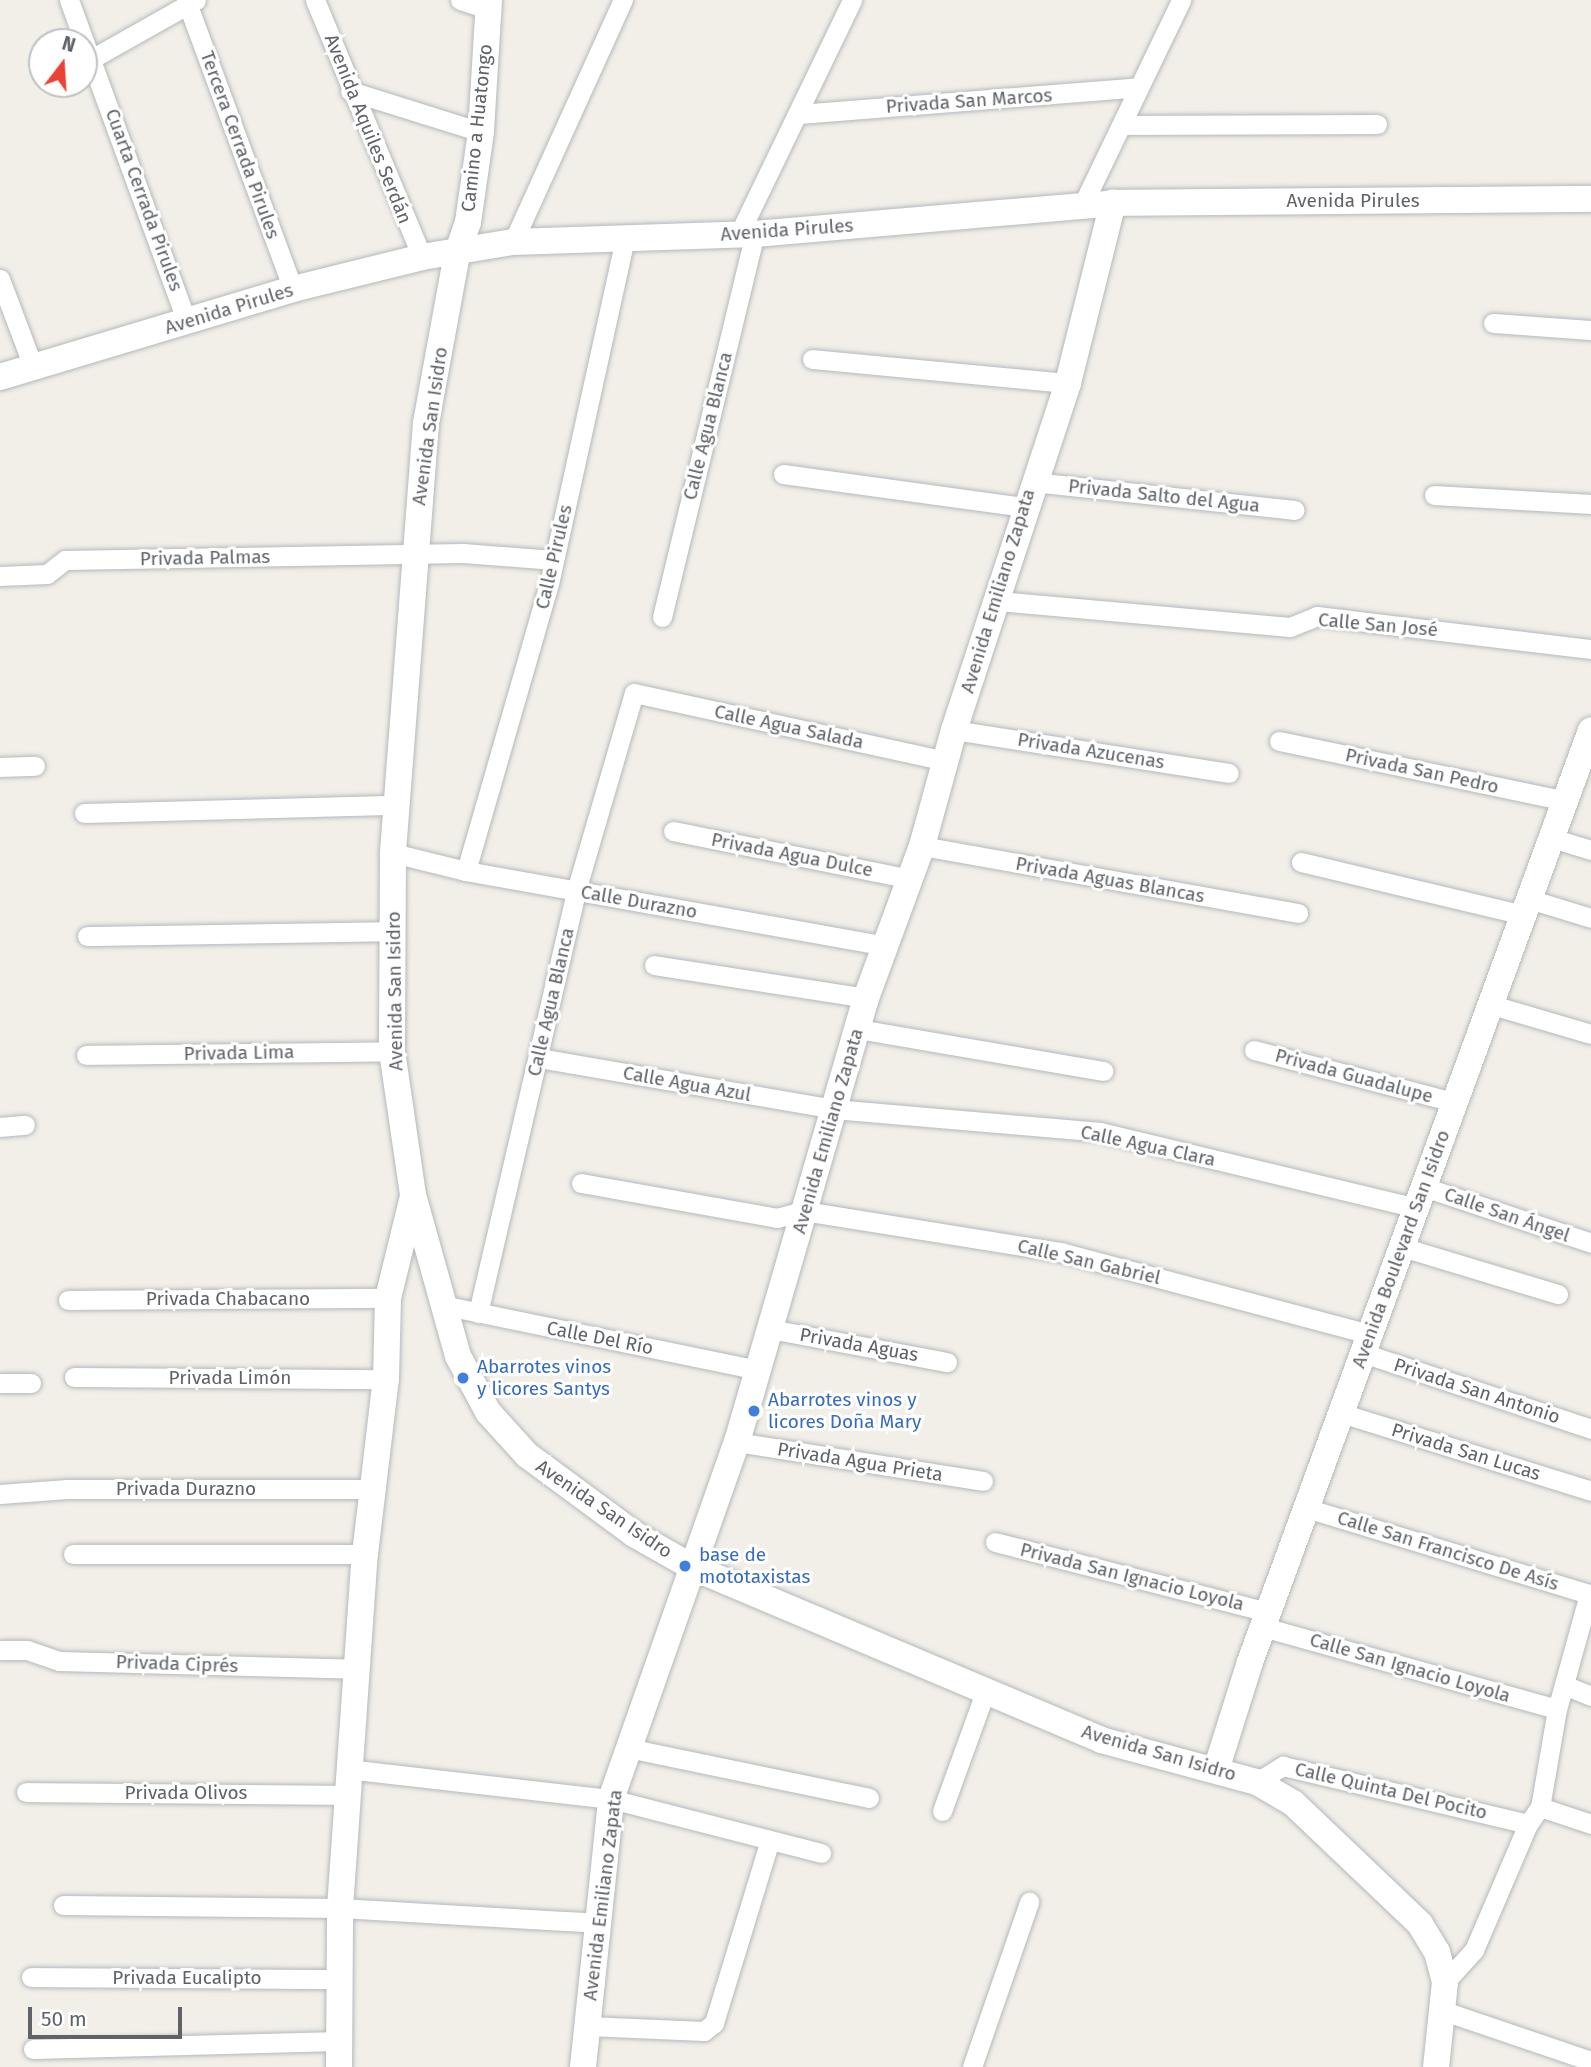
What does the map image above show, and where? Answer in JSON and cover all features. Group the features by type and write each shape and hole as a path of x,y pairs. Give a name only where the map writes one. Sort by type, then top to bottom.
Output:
{"main road":[{"name":"Camino a Huatongo","path":"457,254 468,222 481,132 489,5"},
{"name":"Avenida Pirules","path":"0,377 34,369 293,289 422,257 457,254 513,242 747,234 1113,203 1591,199"},
{"name":"Avenida Emiliano Zapata","path":"583,2067 611,1799 737,1442 866,998 922,846 954,730 998,601 1029,494 1068,383 1113,203"},
{"name":"Avenida San Isidro","path":"457,254 426,423 414,555 393,853 393,1051 413,1195 458,1356 488,1412 527,1455 593,1506 692,1567 1101,1740 1257,1782 1293,1803 1420,1924 1437,1952 1445,1982 1436,2067"},
{"name":"Avenida Boulevard San Isidro","path":"1216,1770 1266,1620 1591,730"},
{"path":"339,2054 342,1979 340,1908 355,1669 365,1554 386,1379 388,1298 413,1195"}],"street":[{"name":"Cuarta Cerrada Pirules","path":"69,0 81,28"},
{"name":"Avenida Aquiles Serdán","path":"315,0 349,91 422,257"},
{"path":"460,0 489,5"},
{"path":"513,242 623,0"},
{"name":"Calle Agua Blanca","path":"662,617 747,234 852,0"},
{"path":"1082,206 1181,0"},
{"path":"98,55 190,1"},
{"name":"Tercera Cerrada Pirules","path":"190,1 293,289"},
{"name":"Cuarta Cerrada Pirules","path":"98,72 187,322"},
{"name":"Privada San Marcos","path":"799,114 1139,87"},
{"path":"349,91 481,132"},
{"path":"1123,125 1377,124"},
{"name":"Calle Pirules","path":"466,871 554,560 625,239"},
{"path":"0,279 34,369"},
{"path":"1493,323 1591,330"},
{"path":"813,359 1068,383"},
{"name":"Privada Salto del Agua","path":"783,474 1029,494 1295,510"},
{"path":"1434,495 1591,503"},
{"name":"Privada Palmas","path":"0,576 47,574 65,560 491,554 554,560"},
{"name":"Calle San José","path":"998,601 1290,627 1317,616 1591,649"},
{"name":"Calle Agua Blanca","path":"478,1313 576,891 634,693"},
{"name":"Calle Agua Salada","path":"634,693 945,761"},
{"name":"Privada Azucenas","path":"954,730 1229,773"},
{"name":"Privada San Pedro","path":"1279,741 1566,801"},
{"path":"0,767 35,766"},
{"path":"85,813 397,805"},
{"name":"Privada Agua Dulce","path":"673,831 911,879"},
{"path":"1552,838 1591,850"},
{"name":"Privada Aguas Blancas","path":"922,846 1298,913"},
{"name":"Calle Durazno","path":"393,853 466,871 886,946"},
{"path":"1301,862 1591,918"},
{"path":"88,936 393,931"},
{"path":"654,965 866,998"},
{"path":"1489,1004 1591,1034"},
{"path":"858,1029 1104,1071"},
{"name":"Privada Guadalupe","path":"1254,1050 1454,1102"},
{"name":"Privada Lima","path":"86,1055 393,1051"},
{"name":"Calle Agua Azul","path":"539,1058 834,1109"},
{"name":"Calle Agua Clara","path":"834,1109 1100,1132 1420,1197"},
{"path":"0,1126 25,1125"},
{"name":"Calle San Gabriel","path":"580,1183 777,1218 804,1211 1061,1252 1366,1343"},
{"name":"Calle San Ángel","path":"1420,1197 1591,1243"},
{"path":"1402,1247 1558,1294"},
{"name":"Privada Chabacano","path":"68,1300 388,1298"},
{"name":"Calle Del Río","path":"442,1305 758,1370"},
{"name":"Privada Aguas","path":"770,1329 947,1362"},
{"name":"Privada San Antonio","path":"1366,1343 1591,1429"},
{"name":"Privada Limón","path":"74,1377 386,1379"},
{"path":"0,1383 31,1382"},
{"name":"Privada San Lucas","path":"1341,1413 1591,1491"},
{"name":"Privada Agua Prieta","path":"737,1442 984,1482"},
{"name":"Privada Durazno","path":"0,1494 66,1489 373,1489"},
{"name":"Calle San Francisco De Asís","path":"1307,1508 1589,1594 1564,1685"},
{"name":"Privada San Ignacio Loyola","path":"995,1542 1266,1620"},
{"path":"73,1554 365,1554"},
{"name":"Calle San Ignacio Loyola","path":"1266,1620 1557,1709"},
{"name":"Privada Ciprés","path":"0,1650 27,1650 59,1661 355,1669"},
{"path":"1445,1982 1474,1950 1489,1922 1528,1824 1540,1807 1557,1709 1564,1685 1591,1696"},
{"path":"942,1811 985,1692"},
{"path":"628,1748 870,1798"},
{"name":"Calle Quinta Del Pocito","path":"1257,1782 1283,1766 1528,1824"},
{"name":"Privada Olivos","path":"26,1792 347,1782 611,1799 821,1853"},
{"path":"1540,1807 1591,1824"},
{"path":"587,2026 704,2031 714,2023 770,1840"},
{"path":"972,2067 1029,1902"},
{"path":"63,1905 340,1908 598,1923"},
{"name":"Privada Eucalipto","path":"31,1977 342,1979"},
{"path":"1444,2011 1591,2061"},
{"path":"33,2049 339,2054"}],"place":[{"name":"Abarrotes vinos y licores Santys","path":"463,1378"},
{"name":"Abarrotes vinos y licores Doña Mary","path":"754,1411"},
{"name":"base de mototaxistas","path":"685,1566"}]}
